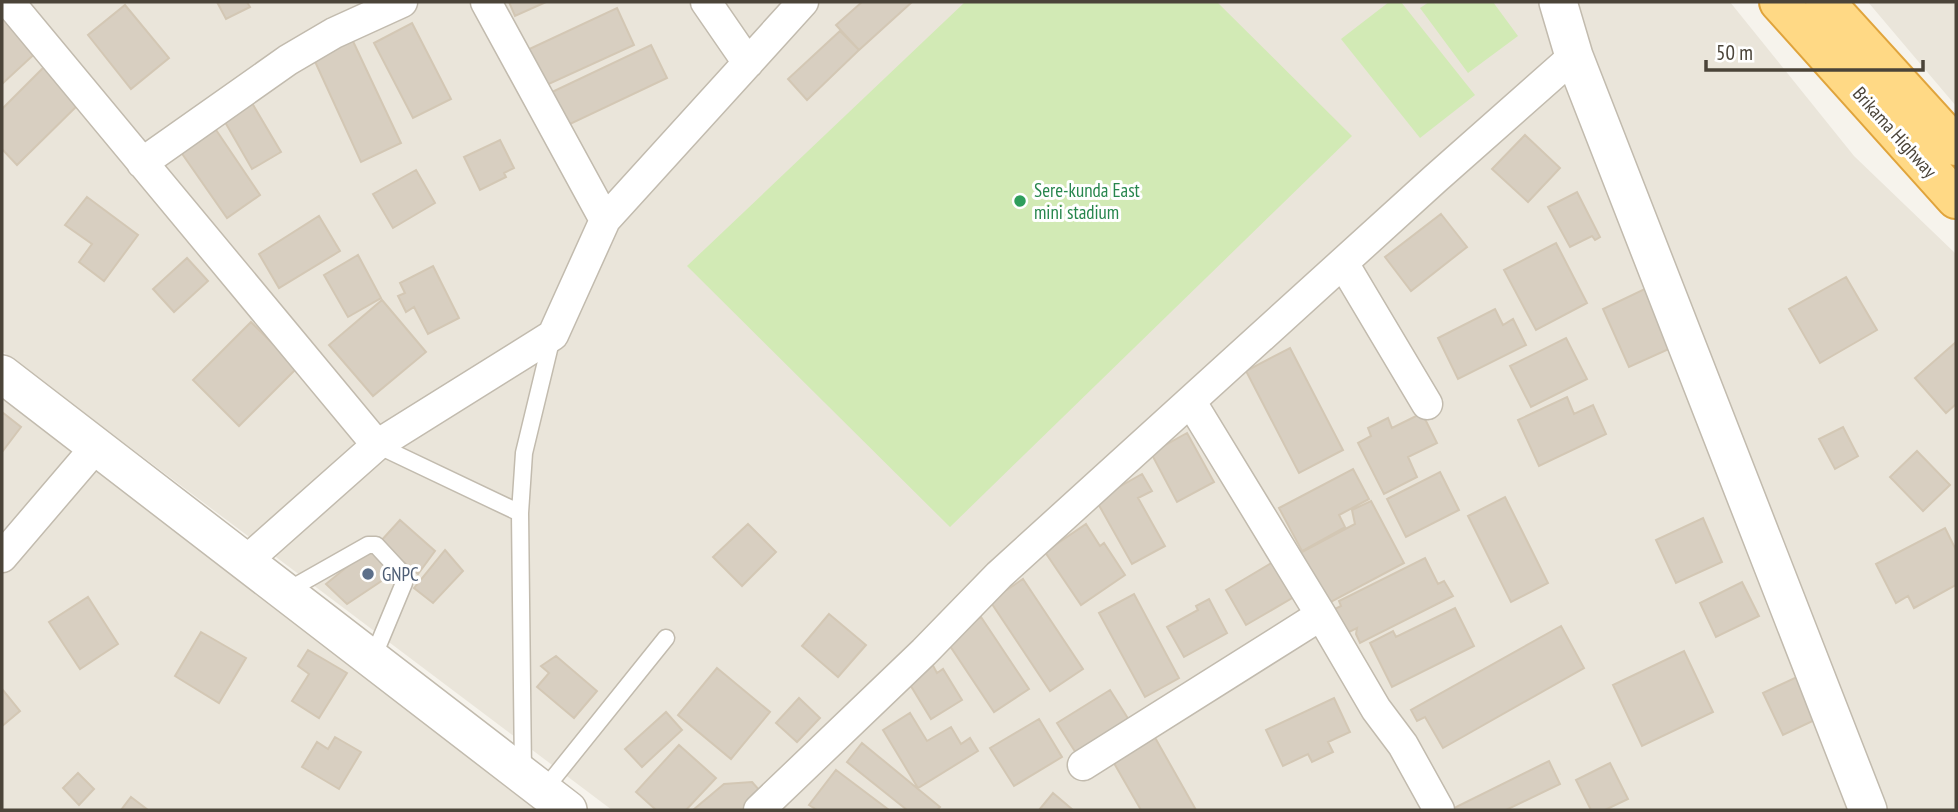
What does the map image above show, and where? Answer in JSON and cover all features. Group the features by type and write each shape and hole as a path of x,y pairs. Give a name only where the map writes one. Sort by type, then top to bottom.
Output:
{"highway":[{"name":"Brikama Highway","path":"1779,2 1956,199"},
{"name":"Brikama Highway","path":"1825,2 1956,146"}],"street":[{"path":"9,2 377,445"},
{"path":"142,163 288,60 334,33 402,2"},
{"path":"486,2 605,220"},
{"path":"706,2 748,63"},
{"path":"245,562 377,445 552,335 605,220 803,2"},
{"path":"1558,2 1574,57 1868,810"},
{"path":"759,810 924,652 999,575 1574,57"},
{"path":"1343,263 1427,404"},
{"path":"2,374 544,792"},
{"path":"1191,402 1376,709 1403,745 1439,810"},
{"path":"2,557 96,447"},
{"path":"1083,765 1321,615"}],"lane":[{"path":"544,792 520,513 524,453 552,335"},
{"path":"377,445 520,513"},
{"path":"285,592 368,545 376,545 402,573 404,583 372,660"},
{"path":"544,792 666,638"}],"shaded area":[{"path":"2,2 1730,2 1854,156 1956,254 1956,810 612,810 2,351"},
{"path":"1868,2 1956,2 1956,106"},
{"path":"2,399 537,810 2,810"}],"green space":[{"name":"Sere-kunda East mini stadium","path":"965,2 1217,2 1352,136 950,527 687,266"},
{"path":"1389,2 1401,2 1475,95 1420,138 1341,39"},
{"path":"1429,2 1493,2 1518,36 1468,73 1420,8"}],"building":[{"path":"217,2 247,2 250,7 226,19"},
{"path":"509,2 546,2 515,16"},
{"path":"862,2 912,2 859,50 836,25"},
{"path":"125,5 169,58 131,89 88,35"},
{"path":"617,8 634,45 540,88 523,52"},
{"path":"9,14 41,48 2,84 2,20"},
{"path":"412,23 451,99 413,118 374,43"},
{"path":"840,31 859,50 807,100 788,79"},
{"path":"351,37 401,143 361,162 312,55"},
{"path":"651,45 667,78 568,125 552,92"},
{"path":"49,62 85,98 17,165 2,149 2,109"},
{"path":"249,98 281,152 252,169 221,115"},
{"path":"210,121 260,195 227,218 176,145"},
{"path":"1525,135 1560,168 1528,202 1492,169"},
{"path":"500,140 514,168 504,173 506,177 480,190 464,157"},
{"path":"416,170 435,203 393,228 373,194"},
{"path":"1577,192 1600,237 1595,240 1592,236 1570,247 1548,207"},
{"path":"87,197 138,235 104,281 79,262 92,244 65,225"},
{"path":"1441,214 1467,247 1411,291 1385,257"},
{"path":"319,216 340,251 279,288 259,254"},
{"path":"1556,243 1587,303 1536,330 1504,270"},
{"path":"358,255 381,298 348,317 324,275"},
{"path":"187,258 208,281 174,312 153,289"},
{"path":"433,266 459,318 428,334 414,307 406,312 398,296 405,293 400,283"},
{"path":"1846,277 1877,330 1820,363 1789,309"},
{"path":"1653,285 1680,344 1629,367 1603,309"},
{"path":"382,300 426,352 373,396 329,345"},
{"path":"1495,309 1503,325 1513,319 1526,345 1458,379 1438,338"},
{"path":"251,322 297,368 239,426 193,380"},
{"path":"1566,338 1587,379 1531,407 1510,366"},
{"path":"1956,342 1956,404 1946,413 1915,378"},
{"path":"1290,348 1343,450 1299,473 1246,371"},
{"path":"1567,397 1574,414 1593,405 1606,434 1539,466 1518,420"},
{"path":"2,412 21,427 2,452"},
{"path":"1422,413 1437,443 1408,457 1417,477 1384,494 1358,443 1371,436 1368,428 1388,418 1392,428"},
{"path":"1843,427 1858,456 1835,469 1819,439"},
{"path":"1187,433 1214,482 1177,502 1151,453"},
{"path":"1917,451 1950,485 1923,511 1890,477"},
{"path":"1353,469 1369,499 1339,515 1345,527 1302,551 1279,508"},
{"path":"1440,472 1459,510 1406,537 1387,499"},
{"path":"1142,474 1152,491 1138,498 1165,546 1132,564 1096,500"},
{"path":"1505,497 1548,583 1511,602 1468,516"},
{"path":"1371,501 1404,563 1327,604 1300,553 1355,524 1352,510"},
{"path":"1703,518 1722,562 1676,583 1656,540"},
{"path":"400,520 435,551 418,574 380,542"},
{"path":"748,524 776,552 742,586 713,557"},
{"path":"1086,524 1100,546 1104,543 1125,575 1081,605 1045,552"},
{"path":"1945,528 1956,550 1956,585 1914,608 1908,596 1896,603 1876,564"},
{"path":"370,548 392,574 347,604 326,584"},
{"path":"445,550 463,571 433,603 414,588"},
{"path":"1425,558 1438,584 1444,581 1453,596 1360,643 1356,634 1357,628 1347,633 1335,609 1341,606 1339,601"},
{"path":"1273,562 1294,597 1246,625 1226,590"},
{"path":"1023,579 1083,669 1050,691 990,601"},
{"path":"1742,582 1759,616 1716,637 1700,603"},
{"path":"1134,594 1179,678 1145,697 1099,613"},
{"path":"88,597 118,644 80,669 49,622"},
{"path":"1209,599 1227,633 1184,657 1167,627 1198,610 1196,606"},
{"path":"1455,608 1474,646 1392,687 1370,643 1393,631 1396,637"},
{"path":"829,614 866,645 838,677 802,646"},
{"path":"981,617 1029,689 994,712 946,640"},
{"path":"1561,626 1584,668 1443,748 1425,717 1417,721 1411,710"},
{"path":"201,632 246,658 219,703 175,676"},
{"path":"308,650 347,673 319,718 292,701 309,674 298,666"},
{"path":"1684,651 1713,712 1642,746 1613,685"},
{"path":"556,656 597,691 574,718 537,687 549,673 541,666"},
{"path":"931,662 937,673 943,669 962,700 931,719 906,678"},
{"path":"717,668 770,712 731,759 678,715"},
{"path":"1799,676 1819,718 1783,735 1763,693"},
{"path":"2,689 20,711 2,726"},
{"path":"1110,690 1134,728 1081,761 1057,723"},
{"path":"799,698 820,718 797,742 776,723"},
{"path":"1334,698 1350,732 1328,742 1333,752 1312,762 1308,754 1283,766 1266,730"},
{"path":"666,712 682,730 642,767 625,749"},
{"path":"910,713 927,741 951,727 961,744 970,738 978,751 918,788 883,730"},
{"path":"1039,719 1062,757 1014,786 990,748"},
{"path":"1149,727 1196,810 1141,810 1107,751"},
{"path":"335,737 361,752 339,789 302,767 317,742 328,749"},
{"path":"862,743 940,807 937,810 907,810 847,762"},
{"path":"679,745 716,778 686,810 656,810 636,792"},
{"path":"1549,761 1560,784 1506,810 1452,809"},
{"path":"1610,763 1628,799 1605,810 1591,810 1576,780"},
{"path":"836,770 889,810 817,810 809,805"},
{"path":"78,773 94,789 79,805 63,788"},
{"path":"752,782 768,800 756,810 693,810 724,784"},
{"path":"1053,793 1073,810 1039,810"},
{"path":"131,797 148,810 121,810"}],"place":[{"name":"Sere-kunda East mini stadium","path":"1020,201"},
{"name":"GNPC","path":"368,574"}]}
